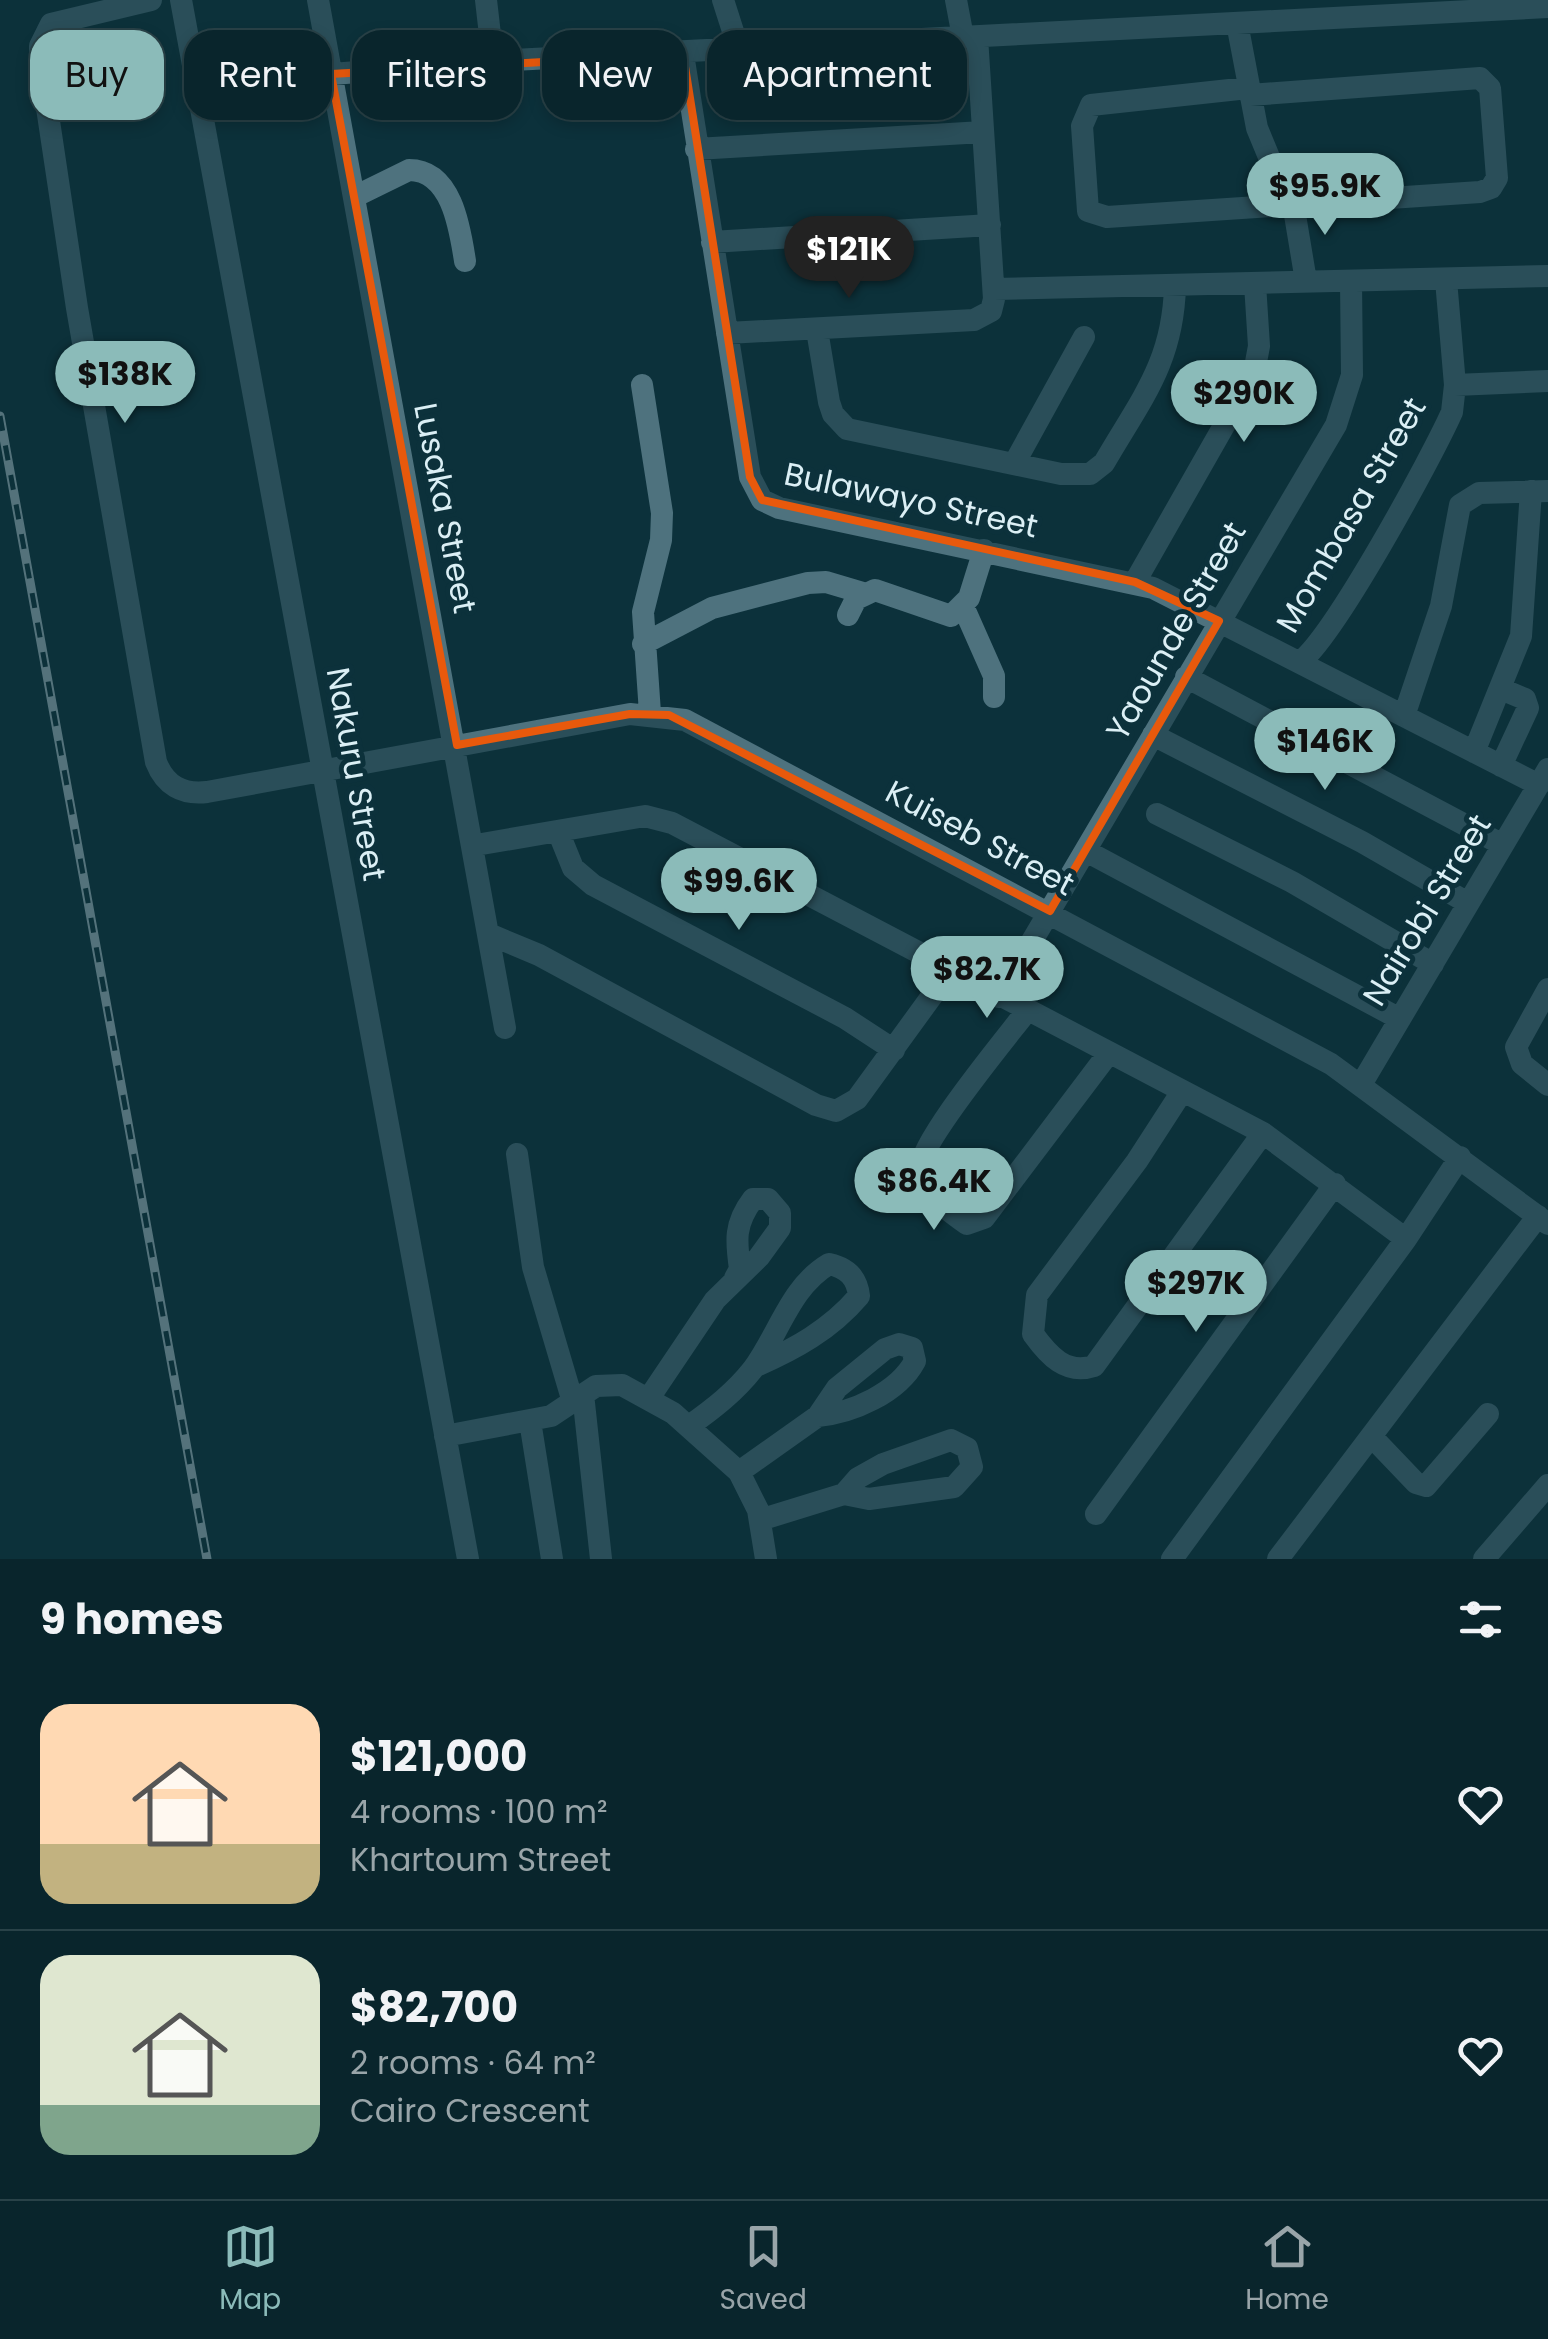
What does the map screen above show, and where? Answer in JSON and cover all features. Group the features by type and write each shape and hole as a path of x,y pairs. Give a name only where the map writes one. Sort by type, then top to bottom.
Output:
{"street":[{"name":"Kuiseb Street","path":"151,0 61,18 45,32 40,60 77,308 156,762 171,785 197,794 650,713 701,728 1050,911 1362,1083 1543,1220"},
{"name":"Nakuru Street","path":"182,0 187,30"},
{"name":"Lusaka Street","path":"318,0 323,30"},
{"path":"486,0 489,30"},
{"path":"724,0 734,30"},
{"path":"727,334 981,318 991,311 994,289 983,132 970,37 956,0"},
{"path":"1205,0 1206,24"},
{"path":"967,37 1237,23 1350,9 1508,4 1548,7"},
{"path":"1237,23 1264,148 1290,203 1306,281"},
{"path":"1474,78 1488,82 1498,170 1491,188 1480,192 1290,203 1094,215 1085,205 1082,126 1091,105 1249,91 1474,78"},
{"name":"Lusaka Street","path":"332,79 476,845 506,1028"},
{"name":"Bulawayo Street","path":"687,83 750,478 762,500 779,508 1135,582 1219,621 1280,656 1300,662 1501,766 1541,792"},
{"name":"Nakuru Street","path":"203,120 468,1559"},
{"path":"696,149 983,132"},
{"path":"354,197 409,170 428,175 457,214 465,261"},
{"path":"712,242 990,225"},
{"path":"994,289 1548,276"},
{"name":"Mombasa Street","path":"1300,662 1312,652 1354,586 1445,428 1455,385 1446,280"},
{"name":"Yaounde Street","path":"999,997 1343,409 1354,358 1351,281"},
{"path":"1135,582 1254,373 1259,346 1255,284"},
{"path":"817,330 829,402 833,414 848,429 1081,476 1104,463 1166,354 1173,328 1175,286"},
{"path":"1014,464 1084,337"},
{"path":"1455,385 1548,381"},
{"path":"642,385 662,512 660,540 642,612 650,713"},
{"path":"1404,716 1441,606 1460,505 1479,493 1539,491 1522,636 1474,752"},
{"path":"848,615 864,594 875,590 946,616 964,606 984,550"},
{"path":"643,644 712,608 808,584 826,582 864,594"},
{"path":"964,606 994,676 994,697"},
{"path":"1186,677 1504,845"},
{"path":"1501,689 1525,700 1528,708 1501,766"},
{"path":"1153,735 1362,842 1468,904"},
{"name":"Nairobi Street","path":"1362,1083 1504,845 1541,792"},
{"path":"1157,814 1292,882 1433,964"},
{"path":"476,845 645,816 658,818 1263,1132 1406,1239"},
{"path":"558,830 573,868 593,886 845,1018 894,1050"},
{"path":"1086,851 1400,1019"},
{"path":"491,934 539,955 826,1109 851,1106 950,972"},
{"path":"1548,989 1516,1047 1522,1064 1548,1085"},
{"path":"1026,1012 923,1154 920,1175 929,1192 967,1224 984,1218 1108,1054"},
{"path":"1180,1092 1137,1161 1037,1295 1033,1334 1064,1366 1079,1370 1094,1366 1263,1132"},
{"path":"517,1154 533,1267 578,1398 601,1559"},
{"path":"1172,1559 1406,1239 1460,1157"},
{"path":"1096,1514 1335,1184"},
{"path":"1278,1559 1543,1220"},
{"path":"689,1426 738,1386 754,1367 812,1274 829,1264 849,1272 858,1283 859,1296 843,1315 814,1337 754,1367"},
{"path":"649,1398 691,1333 735,1278"},
{"path":"445,1436 530,1422 607,1383 649,1398 689,1426 739,1472 760,1520 766,1559"},
{"path":"1373,1438 1416,1483 1426,1486 1488,1414"},
{"path":"739,1472 818,1416"},
{"path":"530,1422 552,1559"},
{"path":"760,1520 844,1494 869,1499 954,1487 972,1468 967,1448 951,1440 884,1464 858,1478 844,1494"},
{"path":"1484,1559 1548,1486"}],"highlighted area":[{"path":"683,54 750,477 762,500 1135,582 1219,621 1050,911 669,715 630,714 457,745 331,74"}],"railway":[{"path":"0,416 207,1559"}]}
